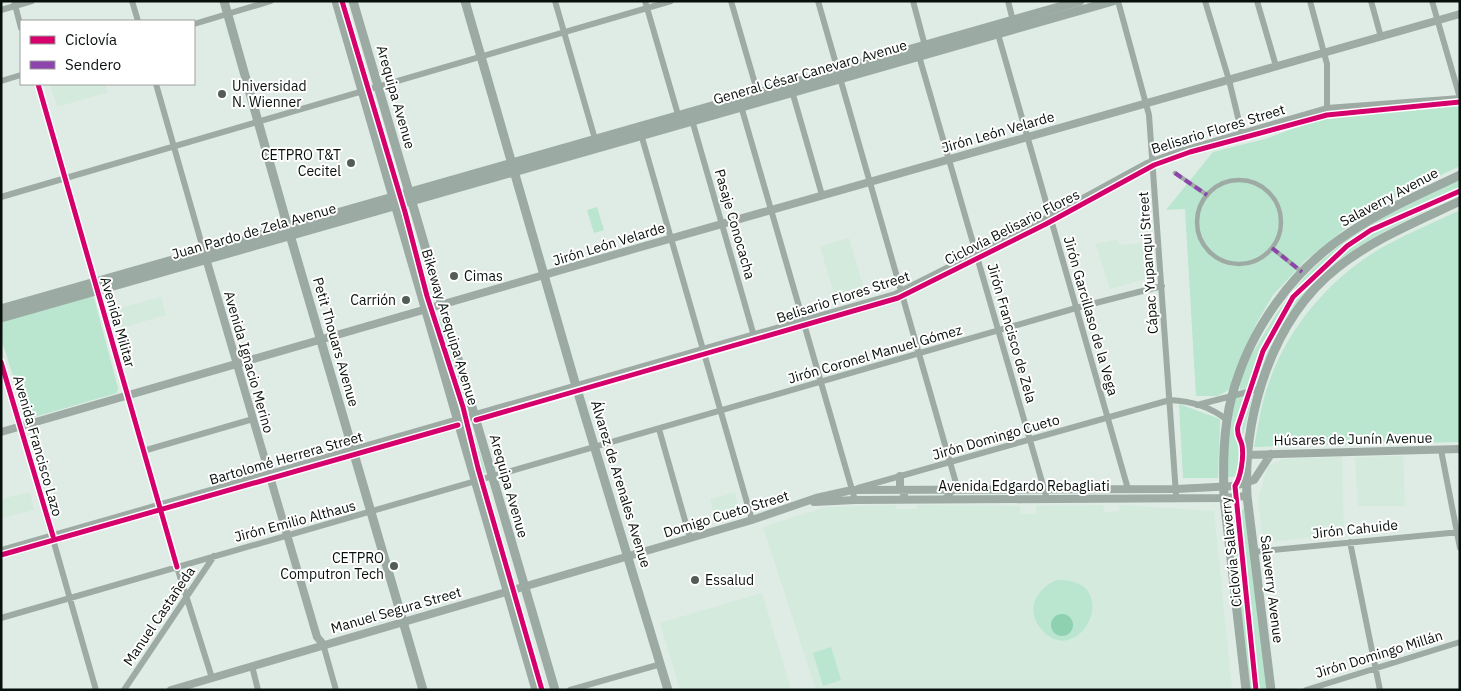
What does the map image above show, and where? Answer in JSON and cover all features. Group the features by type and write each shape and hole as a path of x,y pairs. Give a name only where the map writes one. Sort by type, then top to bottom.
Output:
{"main road":[{"name":"Petit Thouars Avenue","path":"224,1 423,690"},
{"path":"336,1 536,690"},
{"name":"Arequipa Avenue","path":"354,1 554,690"},
{"name":"Álvarez de Arenales Avenue","path":"465,1 576,386 668,690"},
{"name":"General César Canevaro Avenue","path":"513,166 595,139 679,119 692,120 792,92 839,74 925,46 1080,1"},
{"name":"General César Canevaro Avenue","path":"513,166 640,134 679,119 758,94 919,56 998,34 1096,3 1113,1"},
{"name":"Juan Pardo de Zela Avenue","path":"1,309 96,286 206,256 513,166"},
{"name":"Salaverry Avenue","path":"1246,690 1224,487 1227,420 1232,395 1246,356 1276,302 1302,272 1336,242 1370,219 1460,175"},
{"name":"Salaverry Avenue","path":"1271,690 1246,484 1251,422 1259,389 1283,335 1308,298 1329,274 1360,251 1382,238 1460,201"},
{"name":"Juan Pardo de Zela Avenue","path":"1,318 96,286"}],"street":[{"path":"1,10 14,4 32,1"},
{"path":"132,1 138,20"},
{"path":"195,24 272,1"},
{"path":"555,1 595,139"},
{"path":"1,197 564,32 646,5 671,1"},
{"path":"731,1 758,94"},
{"path":"818,1 956,483 956,489 944,499"},
{"path":"912,1 925,46 919,56"},
{"path":"1008,1 1013,21"},
{"name":"Cápac Yupanqui Street","path":"1118,1 1147,103 1153,161 1176,493"},
{"path":"1205,1 1229,80 1242,134"},
{"path":"1257,1 1276,66"},
{"path":"1310,1 1327,64 1327,109"},
{"path":"1370,1 1381,37"},
{"path":"1432,1 1460,98"},
{"path":"14,4 20,25"},
{"path":"646,5 679,119"},
{"name":"Jirón León Velarde","path":"1,432 442,306 671,238 1460,14"},
{"name":"Jirón Garcillaso de la Vega","path":"998,34 1128,489"},
{"name":"Jirón Francisco de Zela","path":"919,56 1047,499"},
{"path":"1,81 20,75"},
{"name":"Avenida Militar","path":"38,85 159,506 212,678"},
{"name":"Avenida Ignacio Merino","path":"156,85 316,637 323,644"},
{"path":"792,92 822,195"},
{"name":"Belisario Flores Street","path":"576,386 804,322 902,292 1050,217 1153,161 1327,109 1460,98"},
{"path":"741,106 855,500"},
{"name":"Pasaje Conocacha","path":"692,120 754,336"},
{"path":"640,134 752,520"},
{"path":"1175,173 1207,194"},
{"path":"1232,180 1244,180 1265,188 1273,197 1281,218 1280,234 1272,248 1260,258 1243,264 1219,259 1209,251 1201,241 1197,230 1197,217 1200,205 1207,194 1221,184 1232,180"},
{"path":"1272,248 1302,272"},
{"name":"Jirón Coronel Manuel Gómez","path":"595,448 1076,308 1162,286"},
{"name":"Avenida Francisco Lazo","path":"1,362 53,536 96,690"},
{"name":"Bartolomé Herrera Street","path":"1,551 576,386"},
{"name":"Jirón Domingo Cueto","path":"1197,405 1259,389"},
{"name":"Jirón Domingo Cueto","path":"802,504 816,498 852,490 1170,400 1197,405 1214,411 1227,420"},
{"path":"144,451 253,419"},
{"path":"659,430 690,538"},
{"name":"Jirón Emilio Althaus","path":"1,618 595,448"},
{"name":"Húsares de Junín Avenue","path":"1247,455 1460,449"},
{"path":"1441,450 1460,548"},
{"path":"1246,484 1257,476 1271,454"},
{"path":"900,476 902,490 907,500"},
{"name":"Avenida Edgardo Rebagliati","path":"802,504 855,500 1047,499 1176,493 1246,484"},
{"name":"Avenida Edgardo Rebagliati","path":"852,490 1128,489 1224,498 1247,496"},
{"name":"Domigo Cueto Street","path":"629,556 802,504"},
{"name":"Jirón Cahuide","path":"1253,552 1458,532"},
{"path":"1350,542 1380,690"},
{"name":"Manuel Castañeda","path":"124,690 214,556"},
{"name":"Manuel Segura Street","path":"172,690 323,644 629,556"},
{"name":"Jirón Domingo Millán","path":"1306,690 1460,642"},
{"path":"323,644 336,690"},
{"path":"570,690 661,664"},
{"path":"252,666 258,690"}],"shaded area":[{"path":"50,85 105,85 108,92 57,107"},
{"path":"1460,105 1460,166 1370,209 1307,259 1273,295 1256,324 1229,390 1217,396 1196,396 1185,209 1166,210 1213,152 1265,139 1330,115"},
{"path":"1460,180 1460,195 1392,227 1349,253 1329,269 1295,307 1257,386 1240,390 1240,384 1247,364 1280,309 1301,282 1322,260 1370,225"},
{"path":"597,207 604,230 594,233 587,210"},
{"path":"1460,210 1460,442 1254,447 1270,378 1292,334 1323,295 1341,277 1381,248"},
{"path":"849,238 865,292 836,301 820,246"},
{"path":"1117,239 1119,245 1153,242 1157,276 1110,289 1096,244"},
{"path":"90,295 94,298 118,388 117,393 31,418 25,414 1,338 1,322"},
{"path":"161,297 166,315 121,328 116,309"},
{"path":"440,319 468,408 459,411 435,328 435,320"},
{"path":"1253,395 1243,435 1242,476 1228,477 1228,450 1233,408 1237,397"},
{"path":"1179,404 1220,419 1218,478 1183,478"},
{"path":"471,424 485,470 485,473 478,475 464,428 465,425"},
{"path":"1403,456 1405,506 1358,506 1355,457"},
{"path":"1342,457 1344,533 1263,543 1258,499 1268,466 1283,459"},
{"path":"30,492 34,510 1,518 1,499"},
{"path":"735,493 740,514 715,519 710,499"},
{"path":"896,505 896,509 917,509 917,505 1020,506 1021,514 1036,514 1036,506 1103,505 1104,512 1119,511 1120,505 1214,511 1232,690 816,690 763,527 826,507"},
{"path":"1245,509 1267,690 1249,690 1227,511"},
{"path":"1057,580 1077,583 1089,593 1092,606 1090,619 1082,631 1071,639 1057,640 1043,631 1037,624 1034,616 1035,601 1038,595 1043,589"},
{"path":"762,593 791,690 680,690 660,623"},
{"path":"1062,614 1070,617 1073,625 1070,633 1062,636 1054,633 1051,625 1054,617"},
{"path":"831,647 841,680 823,686 813,653"}],"marked path":[{"path":"1175,173 1207,195"},
{"path":"1272,248 1302,272"}],"cycle path":[{"name":"Bikeway Arequipa Avenue","path":"342,1 405,212 427,296 463,407 478,468 542,690"},
{"path":"38,85 177,567"},
{"name":"Ciclovía Belisario Flores","path":"476,420 898,298 1046,224 1154,165 1190,152 1327,115 1460,102"},
{"name":"Ciclovía Salaverry","path":"1256,690 1235,486 1242,467 1243,455 1242,445 1238,436 1238,426 1263,351 1293,297 1347,246 1371,230 1460,191"},
{"path":"1,362 53,536"},
{"path":"1,555 458,425"}],"place":[{"name":"Universidad N. Wienner","path":"222,94"},
{"name":"CETPRO T&T Cecitel","path":"351,163"},
{"name":"Cimas","path":"454,276"},
{"name":"Carrión","path":"406,300"},
{"name":"CETPRO Computron Tech","path":"394,566"},
{"name":"Essalud","path":"695,580"}]}
